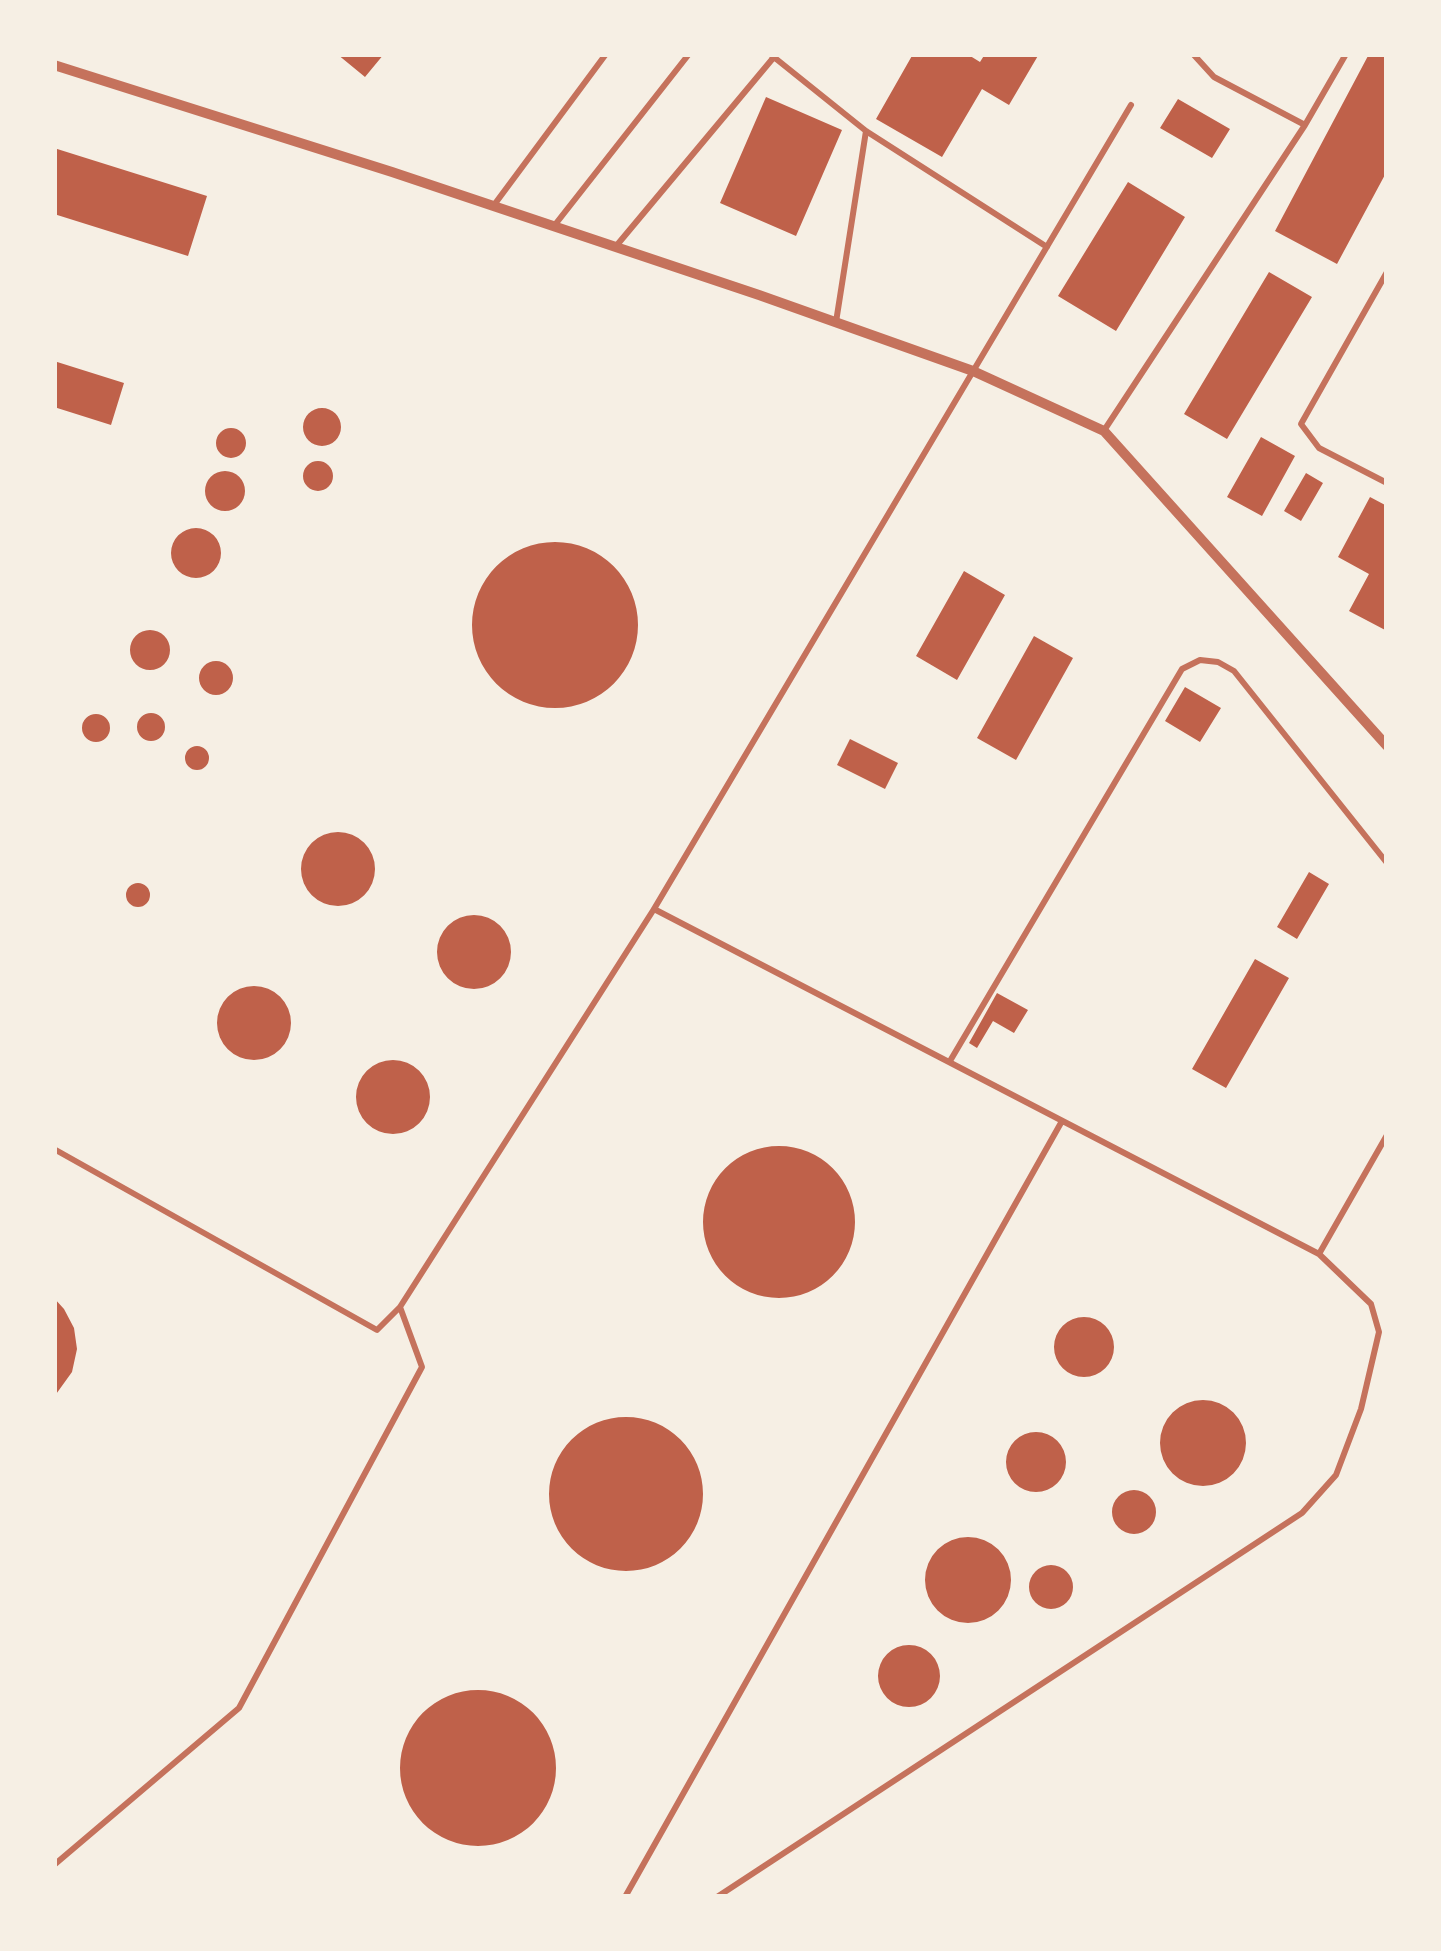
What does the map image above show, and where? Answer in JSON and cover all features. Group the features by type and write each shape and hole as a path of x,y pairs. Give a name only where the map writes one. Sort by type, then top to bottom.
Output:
{"street":[{"path":"54,65 836,322 973,371 1104,431 1387,746"}],"lane":[{"path":"493,206 607,54"},
{"path":"554,226 689,54"},
{"path":"1193,54 1214,77 1305,125"},
{"path":"1104,431 1305,125 1346,54"},
{"path":"616,247 773,55 866,131 1046,247"},
{"path":"54,1149 377,1330 400,1307 653,909 1131,105"},
{"path":"836,322 866,131"},
{"path":"1387,272 1301,424 1319,448 1387,483"},
{"path":"949,1062 1182,669 1200,660 1218,662 1234,671 1387,863"},
{"path":"653,909 1319,1254 1371,1304 1379,1332 1361,1409 1336,1475 1302,1513 717,1897"},
{"path":"625,1897 1062,1121"},
{"path":"1319,1254 1387,1135"},
{"path":"54,1865 239,1708 422,1367 400,1307"}],"building":[{"path":"337,54 384,54 365,77"},
{"path":"913,54 967,54 980,62 985,54 1039,54 1009,105 982,89 942,157 876,119"},
{"path":"1369,54 1387,54 1387,171 1337,264 1275,231"},
{"path":"766,97 842,130 796,236 720,203"},
{"path":"1178,99 1230,129 1212,158 1160,128"},
{"path":"54,148 207,196 188,256 54,214"},
{"path":"1128,182 1185,217 1116,331 1058,296"},
{"path":"1269,272 1312,297 1227,439 1184,414"},
{"path":"54,361 124,383 111,425 54,407"},
{"path":"322,408 335,414 341,427 335,440 322,446 309,440 303,427 309,414"},
{"path":"231,428 242,432 246,443 242,454 231,458 220,454 216,443 220,432"},
{"path":"1261,437 1295,456 1262,516 1227,497"},
{"path":"318,461 329,465 333,476 329,487 318,491 307,487 303,476 307,465"},
{"path":"225,471 239,477 245,491 239,505 225,511 211,505 205,491 211,477"},
{"path":"1306,473 1323,483 1301,521 1284,511"},
{"path":"1370,497 1387,506 1387,631 1349,611 1369,574 1338,557"},
{"path":"196,528 214,535 221,553 214,571 196,578 178,571 171,553 178,535"},
{"path":"555,542 587,548 614,566 632,593 638,625 632,657 614,684 587,702 555,708 523,702 496,684 478,657 472,625 478,593 496,566 523,548"},
{"path":"964,571 1005,595 957,680 916,656"},
{"path":"150,630 164,636 170,650 164,664 150,670 136,664 130,650 136,636"},
{"path":"1034,636 1073,658 1016,760 977,738"},
{"path":"216,661 228,666 233,678 228,690 216,695 204,690 199,678 204,666"},
{"path":"1185,687 1221,708 1200,742 1165,721"},
{"path":"151,713 161,717 165,727 161,737 151,741 141,737 137,727 141,717"},
{"path":"96,714 106,718 110,728 106,738 96,742 86,738 82,728 86,718"},
{"path":"850,739 898,763 885,789 837,765"},
{"path":"197,746 206,749 206,767 197,770 188,767 185,758 188,749"},
{"path":"338,832 364,843 375,869 364,895 338,906 312,895 301,869 312,843"},
{"path":"1309,872 1329,884 1297,939 1277,927"},
{"path":"138,883 147,886 147,904 138,907 129,904 126,895 129,886"},
{"path":"474,915 500,926 511,952 500,978 474,989 448,978 437,952 448,926"},
{"path":"1255,959 1289,978 1226,1088 1192,1069"},
{"path":"254,986 280,997 291,1023 280,1049 254,1060 228,1049 217,1023 228,997"},
{"path":"997,993 1028,1010 1014,1033 993,1021 977,1048 969,1043"},
{"path":"393,1060 419,1071 430,1097 419,1123 393,1134 367,1123 356,1097 367,1071"},
{"path":"779,1146 808,1152 833,1168 849,1193 855,1222 849,1251 833,1276 808,1292 779,1298 750,1292 725,1276 709,1251 703,1222 709,1193 725,1168 750,1152"},
{"path":"54,1298 74,1328 77,1349 72,1372 54,1397"},
{"path":"1084,1317 1105,1326 1114,1347 1105,1368 1084,1377 1063,1368 1054,1347 1063,1326"},
{"path":"1203,1400 1219,1403 1233,1413 1243,1427 1243,1459 1233,1473 1219,1483 1203,1486 1187,1483 1173,1473 1163,1459 1160,1443 1163,1427 1173,1413 1187,1403"},
{"path":"626,1417 655,1423 680,1440 697,1465 703,1494 697,1523 680,1548 655,1565 626,1571 597,1565 572,1548 555,1523 549,1494 555,1465 572,1440 597,1423"},
{"path":"1036,1432 1057,1441 1066,1462 1057,1483 1036,1492 1015,1483 1006,1462 1015,1441"},
{"path":"1134,1490 1150,1496 1156,1512 1150,1528 1134,1534 1118,1528 1112,1512 1118,1496"},
{"path":"968,1537 984,1540 998,1550 1008,1564 1008,1596 998,1610 984,1620 968,1623 952,1620 938,1610 928,1596 925,1580 928,1564 938,1550 952,1540"},
{"path":"1051,1565 1067,1571 1073,1587 1067,1603 1051,1609 1035,1603 1029,1587 1035,1571"},
{"path":"909,1645 931,1654 940,1676 931,1698 909,1707 887,1698 878,1676 887,1654"},
{"path":"478,1690 508,1696 533,1713 550,1738 556,1768 550,1798 533,1823 508,1840 478,1846 448,1840 423,1823 406,1798 400,1768 406,1738 423,1713 448,1696"}]}
